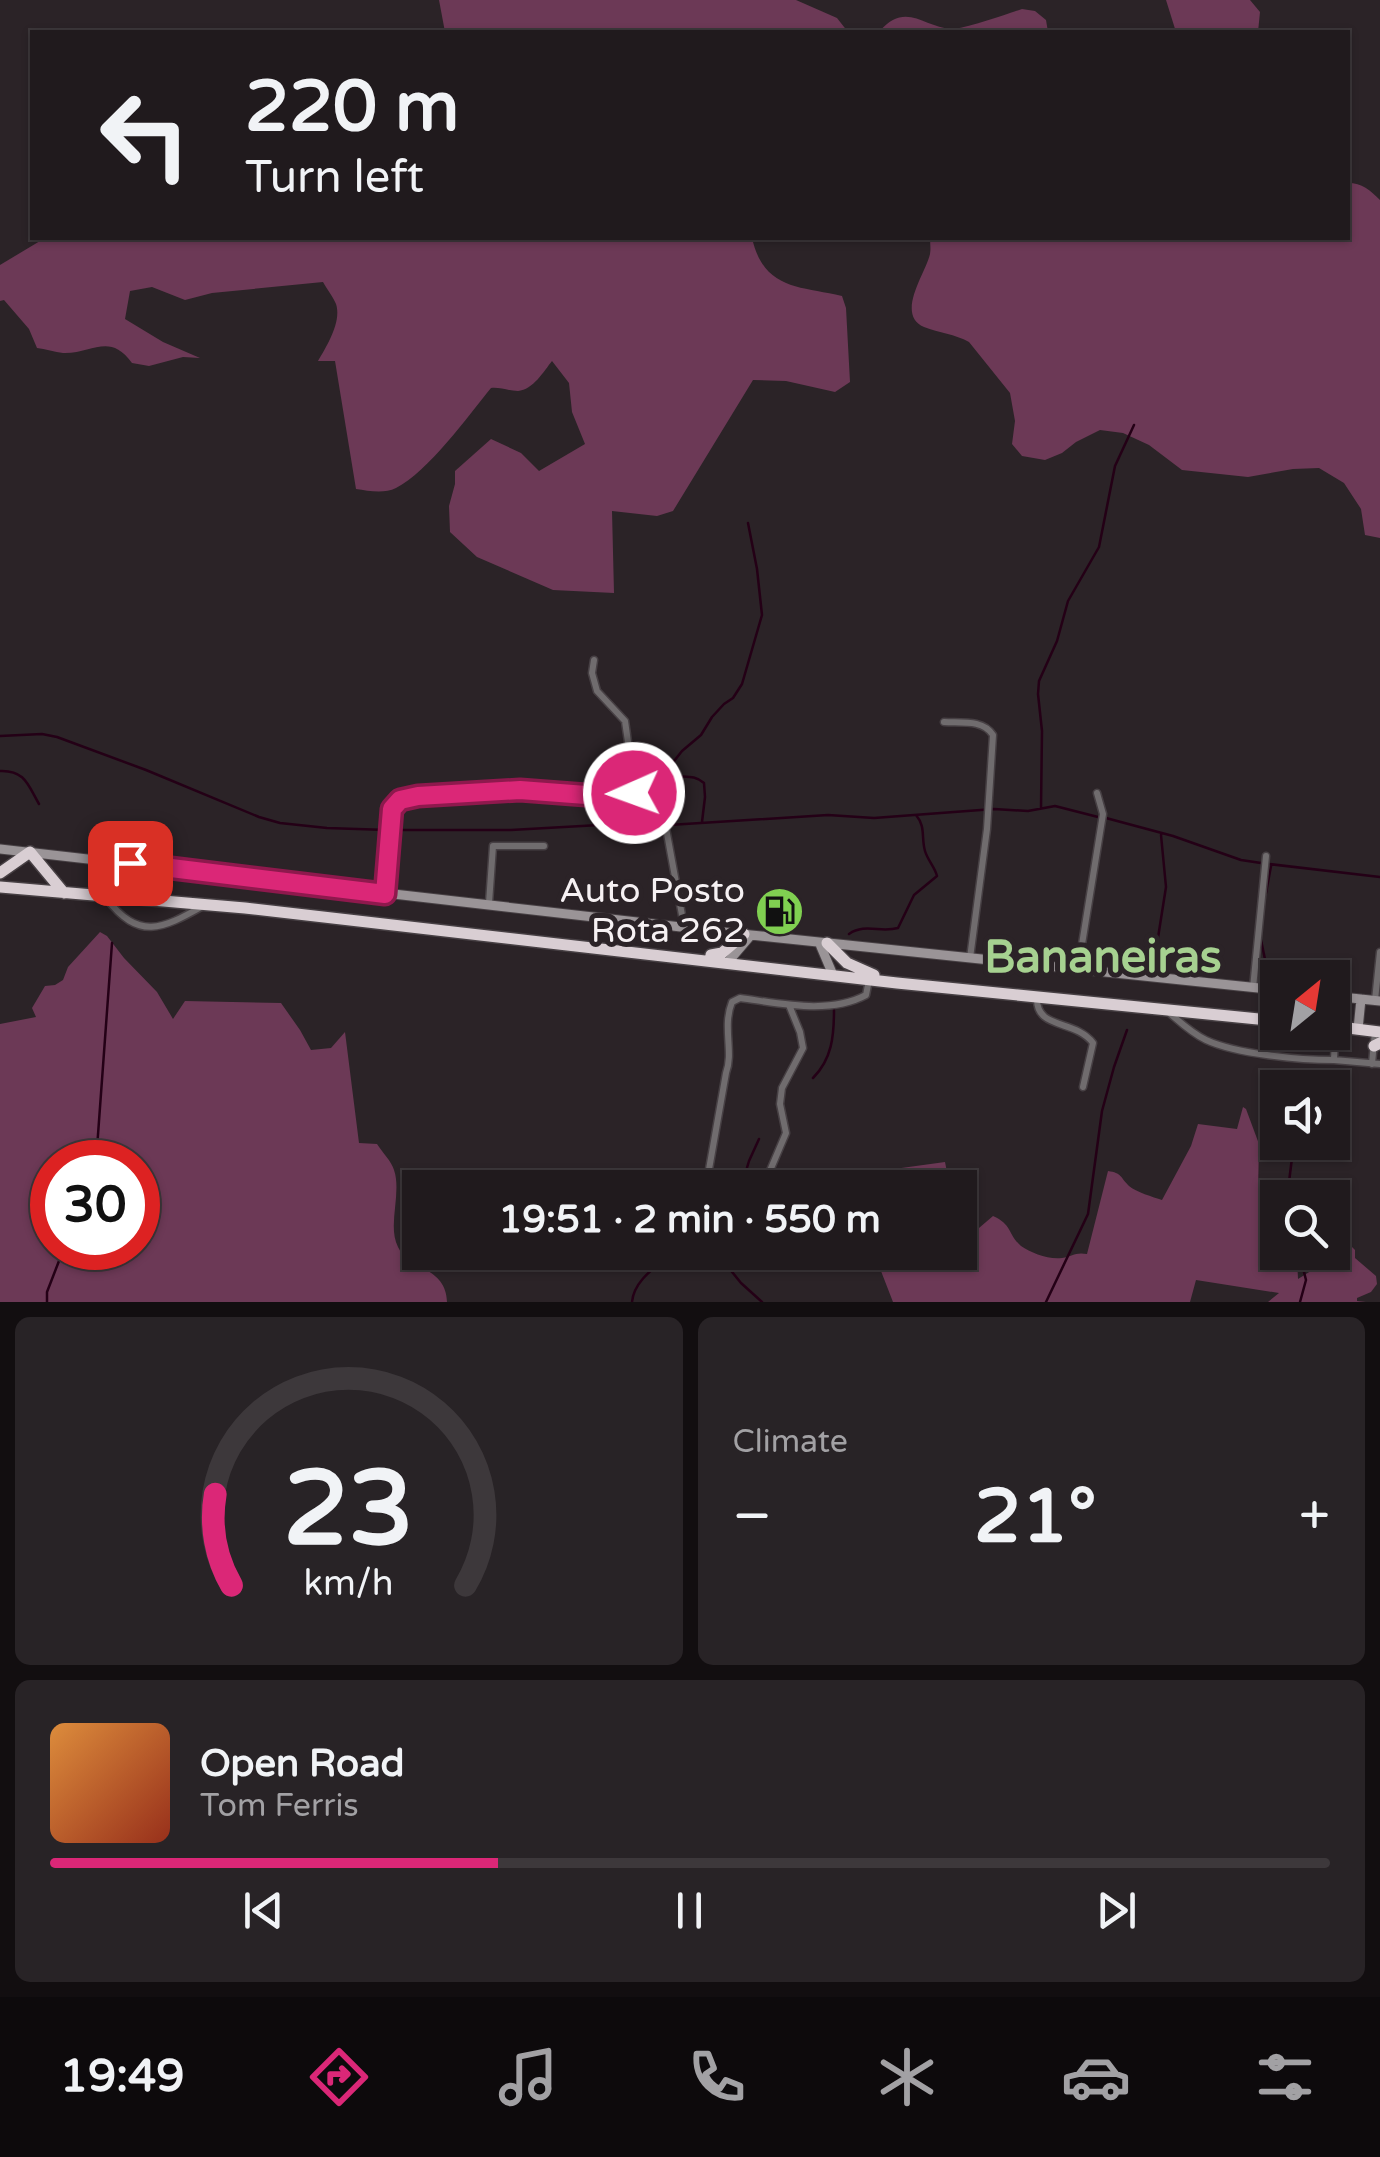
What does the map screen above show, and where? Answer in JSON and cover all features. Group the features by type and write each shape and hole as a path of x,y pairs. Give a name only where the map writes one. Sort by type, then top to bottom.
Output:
{"highway":[{"path":"0,873 30,852 64,893"},
{"path":"0,886 206,904 897,983 1260,1019"},
{"path":"670,956 722,954 747,934"},
{"path":"823,942 847,963 897,983"},
{"path":"1350,1030 1358,1029 1377,1038"}],"street":[{"path":"385,894 392,809 396,803 418,796 520,790 586,795 636,792 640,781 625,721 597,691 592,673 594,660"},
{"path":"944,722 981,724 992,735 988,816 970,958"},
{"path":"659,790 684,926"},
{"path":"1078,969 1102,818 1097,793"},
{"path":"489,904 493,846 544,846"},
{"path":"0,849 1260,988"},
{"path":"1254,988 1266,859"},
{"path":"105,897 132,922 150,928 177,921 206,904"},
{"path":"728,962 747,934"},
{"path":"823,942 834,975"},
{"path":"1350,998 1377,1001 1380,952"},
{"path":"709,1170 729,1064 726,1045 730,1006 740,998 813,1006 860,999 869,991 870,979"},
{"path":"1037,996 1037,1008 1043,1017 1076,1029 1093,1043 1083,1086"},
{"path":"1358,1029 1361,1000"},
{"path":"769,1170 786,1133 780,1096 803,1048 788,1004"},
{"path":"1166,1010 1203,1039 1219,1045 1304,1059 1376,1064 1377,1038"},
{"path":"1334,1050 1334,1060"}],"shaded area":[{"path":"439,0 796,0 837,18 846,30 445,30"},
{"path":"1166,0 1250,0 1260,12 1258,30 1175,30"},
{"path":"1022,9 1035,11 1046,20 1048,30 881,30 898,18 907,17 942,28 976,24"},
{"path":"1350,183 1366,188 1380,200 1380,538 1365,535 1361,509 1344,483 1319,468 1248,477 1182,470 1149,445 1123,433 1100,430 1045,460 1022,456 1012,444 1015,421 1010,393 969,342 924,327 912,313 930,254 930,240 1350,240"},
{"path":"42,240 753,240 765,268 774,277 798,287 842,296 850,382 835,392 786,381 753,380 673,511 657,516 612,511 614,593 553,590 477,557 450,532 449,506 455,471 491,439 521,453 539,471 585,444 572,412 569,383 552,361 523,390 491,388 447,443 421,470 396,488 376,492 356,489 335,361 318,361 337,319 336,304 323,282 212,293 185,300 152,287 130,291 125,319 200,358 183,357 149,366 132,363 108,346 60,353 37,348 29,329 4,300 0,301 0,265"},
{"path":"100,932 157,992 173,1019 185,1001 281,1003 311,1050 331,1048 345,1032 359,1143 377,1144 394,1170 394,1229 402,1253 402,1270 426,1270 434,1275 445,1290 447,1302 0,1302 0,1024 36,1017 32,1008 45,986 63,980 68,967"},
{"path":"1243,1107 1259,1144 1260,1270 1298,1270 1298,1279 1312,1270 1350,1270 1351,1246 1355,1258 1376,1276 1377,1284 1371,1292 1357,1298 1366,1302 1268,1302 1279,1293 1196,1280 1190,1302 893,1302 881,1270 977,1270 977,1230 993,1216 1004,1223 1021,1246 1035,1253 1057,1258 1087,1254 1108,1171 1118,1174 1136,1190 1162,1200 1191,1146 1198,1124 1237,1129"},
{"path":"945,1162 947,1170 887,1170"}],"waterway":[{"path":"1041,808 1039,681 1057,641 1068,601 1099,547 1115,466 1134,425"},
{"path":"702,822 704,783 672,775 667,770 742,684 762,615 748,523"},
{"path":"0,736 57,737 280,823 387,830"},
{"path":"0,771 20,776 39,804"},
{"path":"669,825 828,815 874,818 994,809 1028,811 1055,806 1098,817"},
{"path":"849,934 861,929 898,928 914,895 937,876 925,851 916,815"},
{"path":"1106,818 1261,863"},
{"path":"395,830 661,825"},
{"path":"1157,944 1166,887 1161,835"},
{"path":"1269,864 1380,877"},
{"path":"1266,893 1271,866"},
{"path":"1261,940 1265,960"},
{"path":"98,1140 112,943"},
{"path":"813,1078 831,1047 834,1010"},
{"path":"1046,1302 1088,1214 1102,1111 1127,1030"},
{"path":"746,1170 759,1139"},
{"path":"1289,1180 1292,1160"},
{"path":"47,1302 56,1270"},
{"path":"632,1302 642,1280 652,1270"},
{"path":"731,1270 762,1302"},
{"path":"1300,1302 1306,1280 1304,1270"}],"place":[{"name":"Auto Posto Rota 262","path":"780,911"}],"district":[{"name":"Bananeiras","path":"1103,958"}],"route":[{"path":"130,863 385,894 392,809 400,800 520,790 586,795 634,793"}]}
